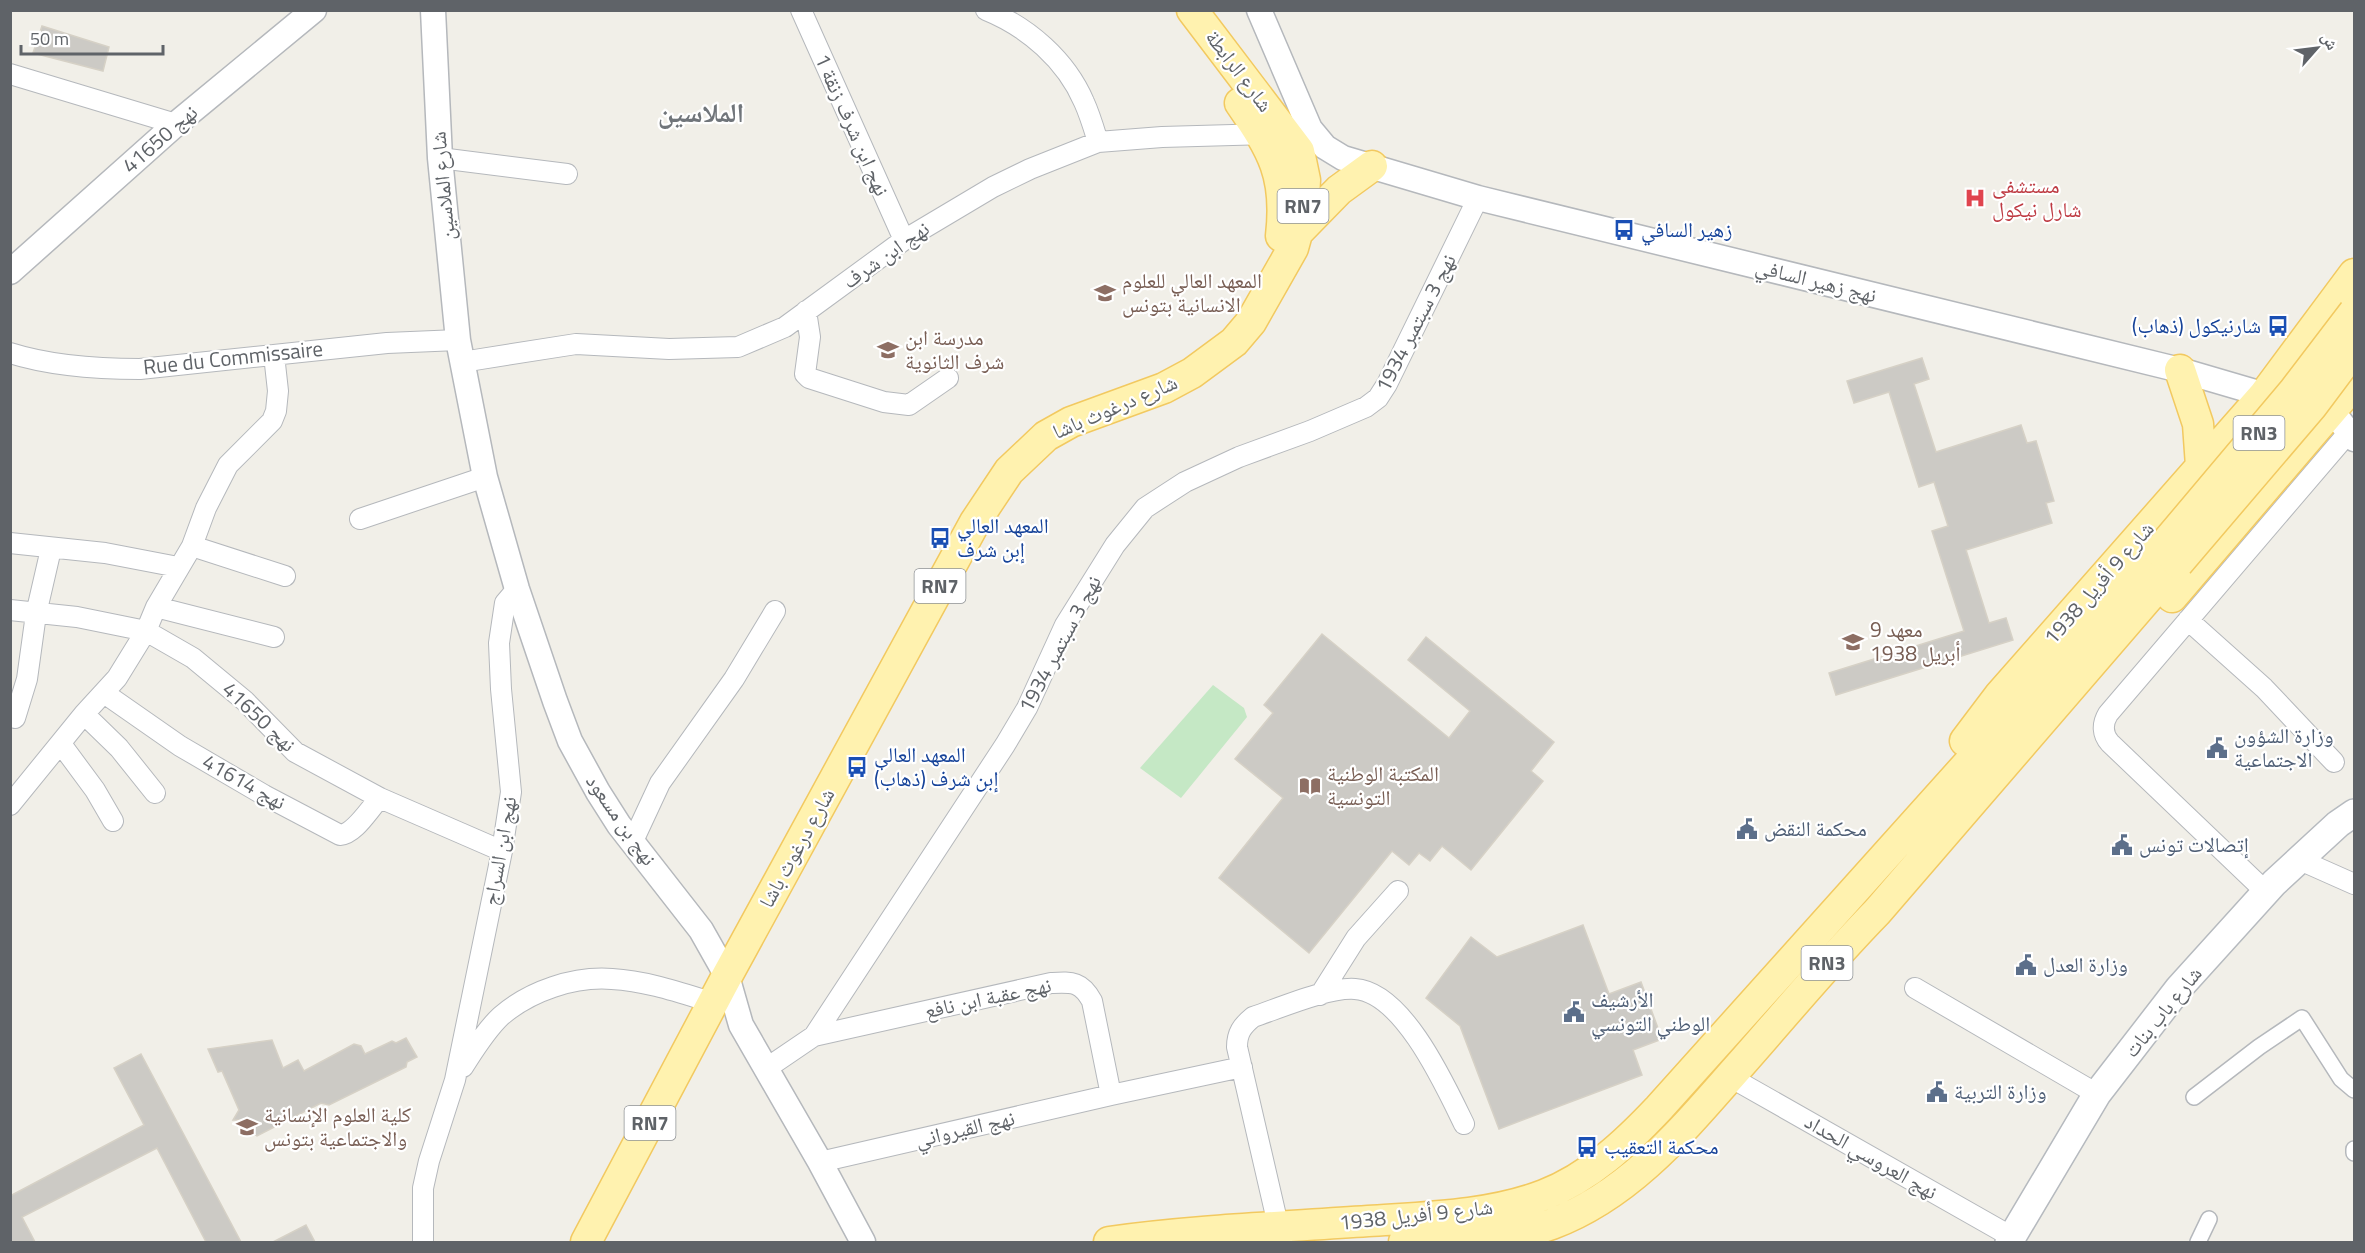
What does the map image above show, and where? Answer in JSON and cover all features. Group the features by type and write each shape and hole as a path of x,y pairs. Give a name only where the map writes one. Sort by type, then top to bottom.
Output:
{"main road":[{"name":"شارع الرابطة","path":"1173,10 1286,132"},
{"name":"شارع الرابطة","path":"1192,10 1286,132"},
{"name":"شارع درغوث باشا","path":"586,1242 975,522 1009,471 1046,436 1071,422 1164,388 1213,359 1234,342 1251,322 1293,248 1303,212 1305,180 1299,150 1286,132"},
{"name":"شارع درغوث باشا","path":"1275,278 1284,212 1282,184 1275,160 1286,132"},
{"path":"1297,233 1332,197 1372,166"},
{"name":"شارع 9 أفريل 1938","path":"1849,896 1999,696 2264,395 2355,274"},
{"name":"شارع 9 أفريل 1938","path":"1877,912 2168,557 2355,312"},
{"path":"2306,340 2314,378 2345,428"},
{"name":"شارع 9 أفريل 1938","path":"1109,1242 1280,1235 1444,1216 1513,1204 1545,1194 1586,1174 1629,1140 1644,1124 1849,896 2312,406 2355,350"},
{"path":"2180,370 2198,424 2201,466"},
{"name":"شارع 9 أفريل 1938","path":"1404,1242 1462,1239 1531,1230 1553,1223 1599,1202 1645,1167 1730,1077 1825,965 2058,728 2345,428 2355,384"},
{"name":"شارع باب بنات","path":"2011,1240 2097,1094 2179,988 2266,892 2338,825 2355,813"}],"street":[{"name":"نهج 41650","path":"10,272 176,124 314,10"},
{"name":"شارع الملاسين","path":"433,10 440,158 460,351"},
{"name":"نهج ابن شرف زنقة 1","path":"801,10 904,240"},
{"path":"986,10 1035,38 1052,54 1084,100 1098,142"},
{"name":"نهج زهير السافي","path":"1259,10 1286,132 1324,147 1333,153 1478,198 2180,370 2264,395 2345,428"},
{"path":"10,74 176,124"},
{"name":"نهج ابن شرف","path":"460,351 576,345 669,349 738,347 785,327 904,240 993,187 1098,142 1286,132"},
{"path":"440,158 567,174"},
{"name":"نهج 3 سبتمبر 1934","path":"814,1036 1005,745 1027,708 1065,625 1115,545 1145,508 1185,482 1239,457 1310,431 1375,401 1388,384 1478,198"},
{"path":"807,311 810,337 805,374 809,378 884,402 909,405 948,378"},
{"name":"Rue du Commissaire","path":"10,353 105,369 140,369 387,343 460,351"},
{"name":"نهج بن مسعود","path":"460,351 484,477 517,589 570,741 598,792 701,930 728,976 741,1025 863,1242"},
{"path":"10,805 84,714 104,693 146,631 156,607 192,546 206,508 228,465 272,421 276,411 278,391 274,355"},
{"path":"2266,892 2110,743 2104,735 2103,724 2108,714 2345,428"},
{"path":"360,519 484,477"},
{"path":"10,543 105,554 178,567"},
{"path":"192,546 285,576"},
{"path":"15,718 27,679 36,614 51,549"},
{"name":"نهج ابن السراج","path":"423,1242 423,1188 429,1161 455,1080 502,850 511,792 499,643 505,603 517,589"},
{"path":"156,607 274,637"},
{"name":"نهج 41650","path":"10,610 77,617 146,631 193,658 245,701 295,752 380,798 502,850"},
{"path":"633,841 660,783 734,679 775,611"},
{"path":"2188,620 2264,688 2334,762"},
{"name":"نهج 41614","path":"104,693 180,746 264,795 340,835 345,835 352,829 380,798"},
{"path":"84,714 119,748 155,793"},
{"path":"61,744 95,790 113,821"},
{"path":"2300,860 2355,884"},
{"path":"1320,995 1356,938 1398,891"},
{"name":"نهج ابن السراج","path":"455,1080 476,1046 500,1017 520,1002 556,986 611,979 657,986 714,1003"},
{"name":"نهج عقبة ابن نافع","path":"767,1068 814,1036 1051,983 1072,982 1087,992 1092,1001 1111,1095"},
{"path":"1916,988 2097,1094"},
{"path":"1280,1235 1237,1047 1237,1036 1253,1017 1320,995 1354,989 1374,993 1395,1009 1441,1074 1464,1124"},
{"path":"2194,1097 2259,1047 2302,1018 2341,1079 2355,1090"},
{"path":"1111,1095 1242,1067"},
{"name":"نهج العروسي الحداد","path":"1730,1077 2011,1240"},
{"name":"نهج القيرواني","path":"820,1162 1111,1095"},
{"path":"2198,1242 2209,1219"}],"green space":[{"path":"1213,685 1244,708 1247,717 1181,798 1140,768"}],"building":[{"path":"42,26 109,47 103,71 33,53"},
{"path":"1922,358 1929,379 1914,384 1936,452 2021,425 2027,443 2036,441 2054,501 2046,503 2052,523 1966,550 1989,623 2006,618 2013,640 1836,695 1829,673 1964,631 1932,531 1948,526 1934,482 1919,487 1889,392 1854,403 1847,381"},
{"path":"1322,634 1449,738 1470,711 1408,660 1426,637 1554,742 1531,771 1543,781 1471,870 1442,846 1430,861 1419,853 1409,865 1392,851 1309,953 1219,878 1283,798 1235,759 1273,713 1264,705"},
{"path":"1583,925 1609,994 1641,982 1662,1039 1633,1050 1642,1075 1499,1129 1460,1026 1426,998 1471,937 1497,957"},
{"path":"406,1038 417,1057 407,1062 406,1067 329,1105 321,1103 257,1136 247,1130 243,1120 233,1120 239,1110 222,1071 218,1072 208,1049 272,1040 283,1068 298,1060 304,1071 354,1044 361,1046 365,1054 392,1041 396,1043"},
{"path":"141,1054 241,1242 206,1242 157,1148 22,1217 35,1242 10,1242 10,1196 144,1125 114,1068"},
{"path":"306,1225 315,1242 273,1242"}],"place":[{"name":"مستشفى شارل نيكول","path":"1975,198"},
{"name":"زهير السافي","path":"1624,230"},
{"name":"المعهد العالي للعلوم الانسانية بتونس","path":"1105,293"},
{"name":"شارنيكول (ذهاب)","path":"2278,326"},
{"name":"مدرسة ابن شرف الثانوية","path":"888,350"},
{"name":"المعهد العالي إبن شرف","path":"940,538"},
{"name":"معهد 9 أبريل 1938","path":"1853,642"},
{"name":"وزارة الشؤون الاجتماعية","path":"2217,748"},
{"name":"المعهد العالي إبن شرف (ذهاب)","path":"857,767"},
{"name":"المكتبة الوطنية التونسية","path":"1310,786"},
{"name":"محكمة النقض","path":"1747,829"},
{"name":"إتصالات تونس","path":"2122,845"},
{"name":"وزارة العدل","path":"2026,965"},
{"name":"الأرشيف الوطني التونسي","path":"1574,1012"},
{"name":"وزارة التربية","path":"1937,1092"},
{"name":"كلية العلوم الإنسانية والاجتماعية بتونس","path":"247,1127"},
{"name":"محكمة التعقيب","path":"1587,1147"}],"district":[{"name":"الملاسين","path":"701,113"}]}
